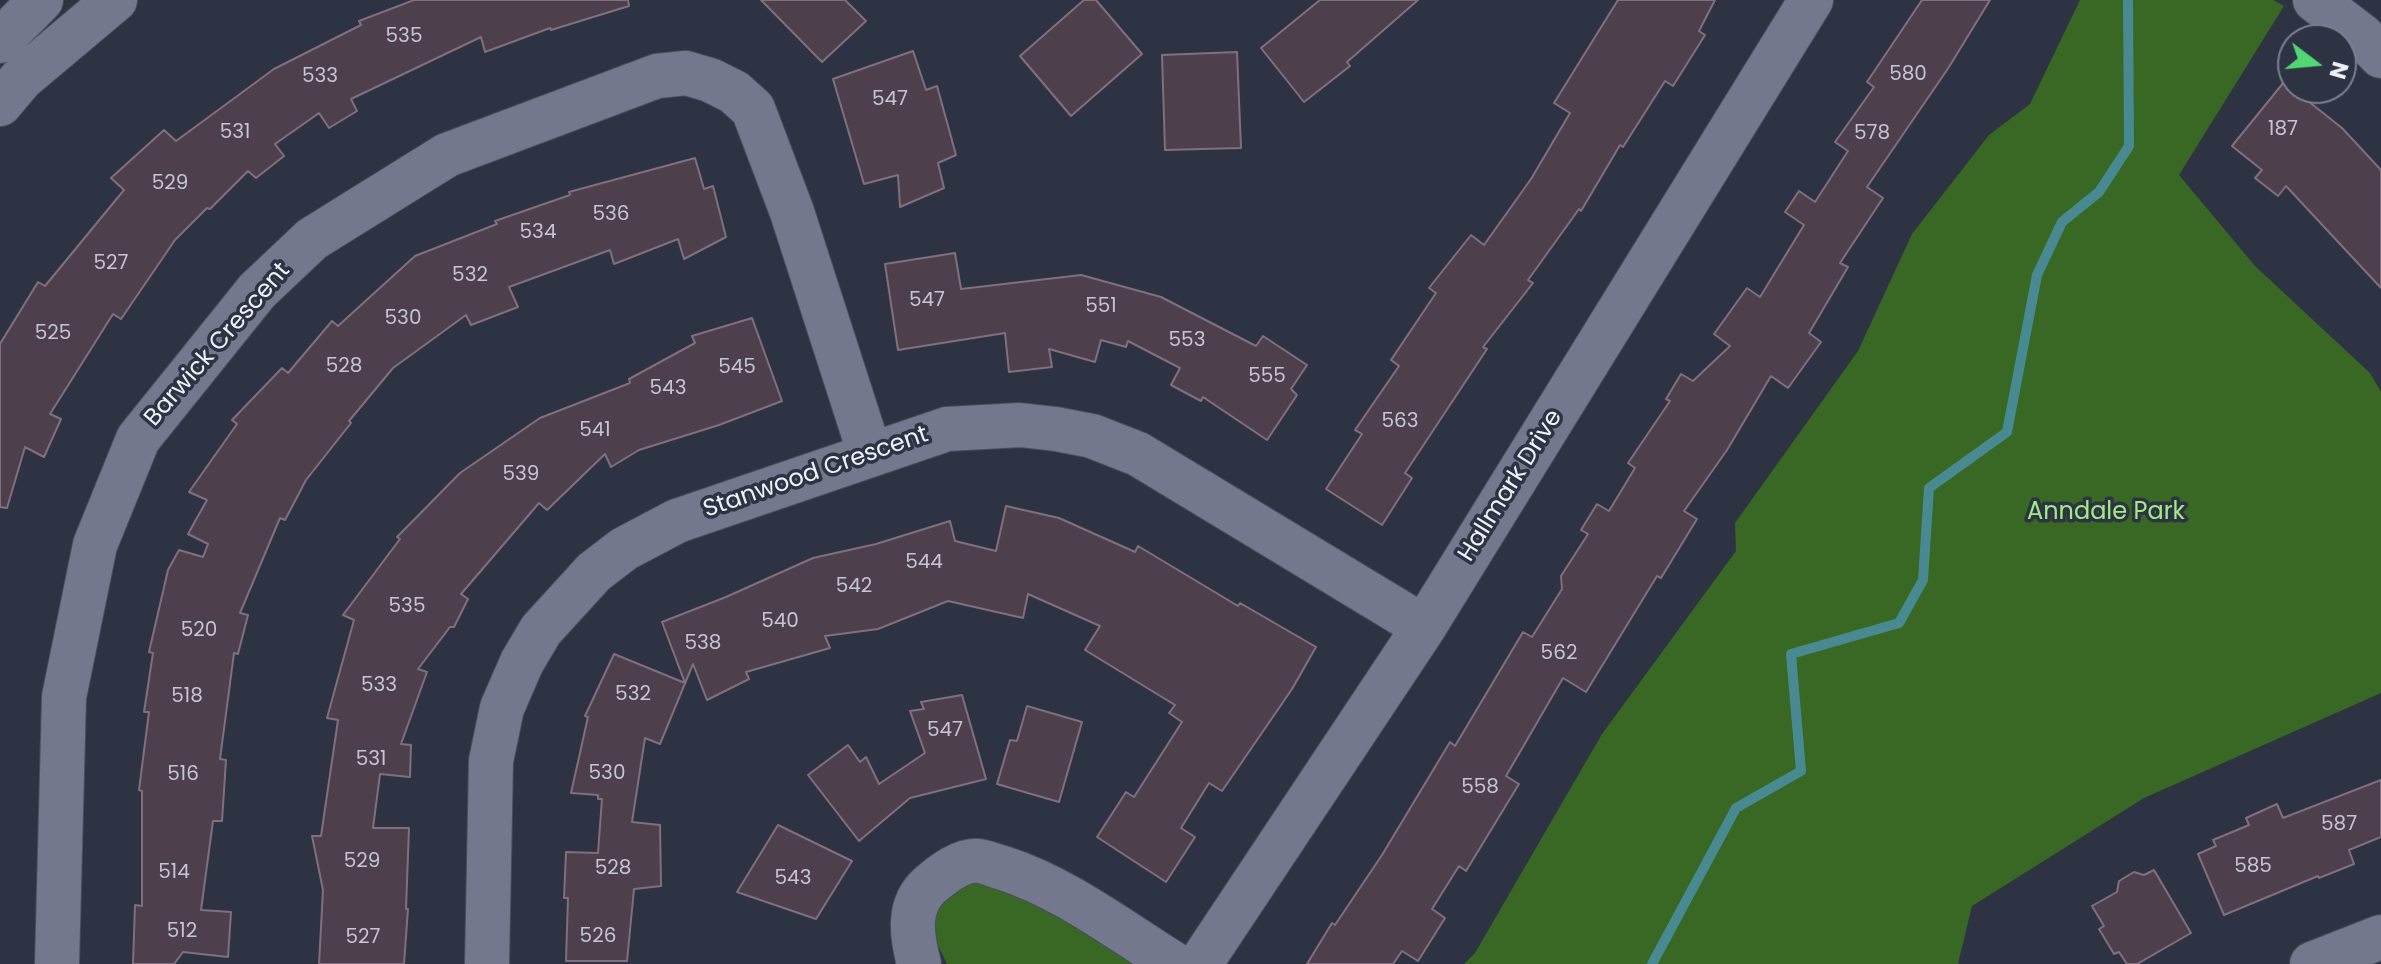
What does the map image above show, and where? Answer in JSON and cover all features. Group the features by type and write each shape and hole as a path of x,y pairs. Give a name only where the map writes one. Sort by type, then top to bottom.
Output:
{"street":[{"path":"0,41 41,0"},
{"name":"Hallmark Drive","path":"1200,964 1424,627 1811,0"},
{"path":"2315,0 2375,34"},
{"path":"0,104 87,8"},
{"name":"Barwick Crescent","path":"57,964 64,697 95,545 138,439 257,291 312,239 447,155 657,76 686,73 710,80 734,92 753,109 792,212 870,454"},
{"name":"Stanwood Crescent","path":"487,964 491,761 502,708 522,662 541,630 594,572 637,542 677,521 947,429 1020,425 1092,436 1138,454 1424,627"},
{"path":"919,964 913,940 912,915 925,889 948,870 977,860 1026,876 1072,900 1174,964"}],"green space":[{"name":"Anndale Park","path":"2080,0 2273,0 2284,6 2179,175 2255,266 2370,373 2381,392 2381,693 2144,798 1972,906 1958,964 1464,964 1475,953 1602,734 1736,551 1735,523 1858,351 1912,234 1989,135 2030,104"},
{"path":"983,877 1010,883 1139,964 947,964 933,935 937,909 954,888"}],"building":[{"path":"414,0 628,0 629,6 550,28 485,52 481,37 351,99 357,111 329,128 319,113 275,144 284,156 256,178 248,171 210,209 207,208 175,240 121,319 113,314 50,414 61,419 44,457 25,447 7,508 0,507 0,344 38,282 45,286 124,190 111,178 164,130 176,141 274,69 361,25 359,21"},
{"path":"761,0 845,0 866,21 822,62"},
{"path":"1084,0 1096,0 1142,54 1071,116 1020,56"},
{"path":"1320,0 1418,0 1347,62 1350,66 1304,102 1261,48"},
{"path":"1618,0 1715,0 1699,31 1705,35 1673,86 1665,81 1623,147 1620,145 1581,211 1579,209 1528,280 1533,283 1483,347 1487,349 1405,473 1412,478 1382,525 1326,489 1362,434 1355,430 1399,366 1391,360 1436,293 1429,288 1471,235 1484,245 1531,179 1570,113 1554,103"},
{"path":"1922,0 1990,0 1949,67 1867,187 1883,198 1840,263 1848,267 1809,333 1821,342 1788,388 1771,376 1727,450 1684,511 1697,519 1661,578 1657,576 1586,692 1563,678 1506,776 1519,784 1466,871 1459,866 1432,909 1445,918 1418,961 1402,951 1393,964 1307,964 1332,923 1335,925 1382,855 1450,742 1455,746 1523,632 1532,637 1562,589 1561,576 1588,534 1581,530 1597,504 1609,511 1635,468 1628,463 1670,401 1666,399 1681,374 1693,381 1730,346 1714,334 1747,288 1760,297 1804,225 1785,212 1799,191 1815,202 1848,151 1835,142 1874,87 1867,82"},
{"path":"913,51 926,90 937,86 956,155 938,163 944,188 900,207 898,175 864,184 833,79"},
{"path":"1237,52 1241,148 1165,150 1162,55"},
{"path":"2277,91 2277,104 2312,104 2342,128 2381,170 2381,288 2286,186 2278,196 2255,178 2262,170 2232,146"},
{"path":"695,158 704,189 713,186 726,237 684,259 678,239 614,264 610,250 509,287 518,307 471,325 466,315 393,368 306,480 285,520 280,518 240,613 248,615 238,654 234,653 220,759 226,760 222,821 213,821 201,910 231,912 228,957 183,952 174,964 133,964 135,905 142,906 142,791 139,790 149,712 144,712 153,653 149,652 168,570 179,550 203,557 208,544 188,534 207,500 189,492 237,424 232,420 282,368 288,373 332,321 338,326 415,256 497,224 495,221 570,195 569,192"},
{"path":"955,253 961,289 1081,275 1161,297 1256,346 1263,336 1307,365 1291,389 1297,395 1267,440 1203,397 1201,401 1171,385 1180,368 1128,341 1126,347 1101,340 1095,362 1049,349 1052,367 1009,372 1005,333 898,350 885,264"},
{"path":"752,318 782,401 639,450 611,467 605,454 547,510 539,503 461,594 468,599 454,627 450,627 418,669 427,672 401,744 411,745 410,777 380,774 373,828 409,828 404,964 319,964 323,890 312,836 321,836 338,720 327,718 354,620 343,615 400,539 397,537 460,473 540,418 630,383 629,379 695,343 692,336"},
{"path":"1006,506 1059,518 1135,552 1138,546 1238,606 1240,603 1316,647 1292,689 1222,791 1209,783 1181,828 1195,837 1166,882 1097,837 1126,792 1134,797 1182,722 1169,713 1175,705 1085,650 1100,626 1028,594 1023,618 948,601 878,629 825,636 830,648 746,672 749,679 707,700 693,664 660,744 645,738 632,822 660,825 661,886 634,889 627,961 566,961 566,852 598,853 602,799 598,799 598,795 571,793 588,717 585,716 614,654 685,683 662,622 813,558 876,544 950,521 955,541 996,551"},
{"path":"962,695 986,779 910,798 859,841 808,775 848,745 860,762 866,757 879,784 925,753 910,711 924,709 921,702"},
{"path":"1027,706 1082,722 1059,802 997,784 1010,740 1017,741"},
{"path":"2381,780 2381,837 2349,850 2354,864 2224,915 2198,854 2216,846 2213,840 2249,825 2246,818 2277,804 2283,818"},
{"path":"778,825 852,861 816,919 737,892"},
{"path":"2154,870 2191,933 2137,964 2127,964 2119,952 2114,954 2099,929 2104,926 2092,906 2117,892 2119,881 2134,872 2144,875"}],"waterway":[{"path":"1652,964 1736,808 1801,771 1791,654 1899,623 1923,580 1929,488 2007,432 2037,275 2062,222 2099,192 2129,146 2128,0"}]}
